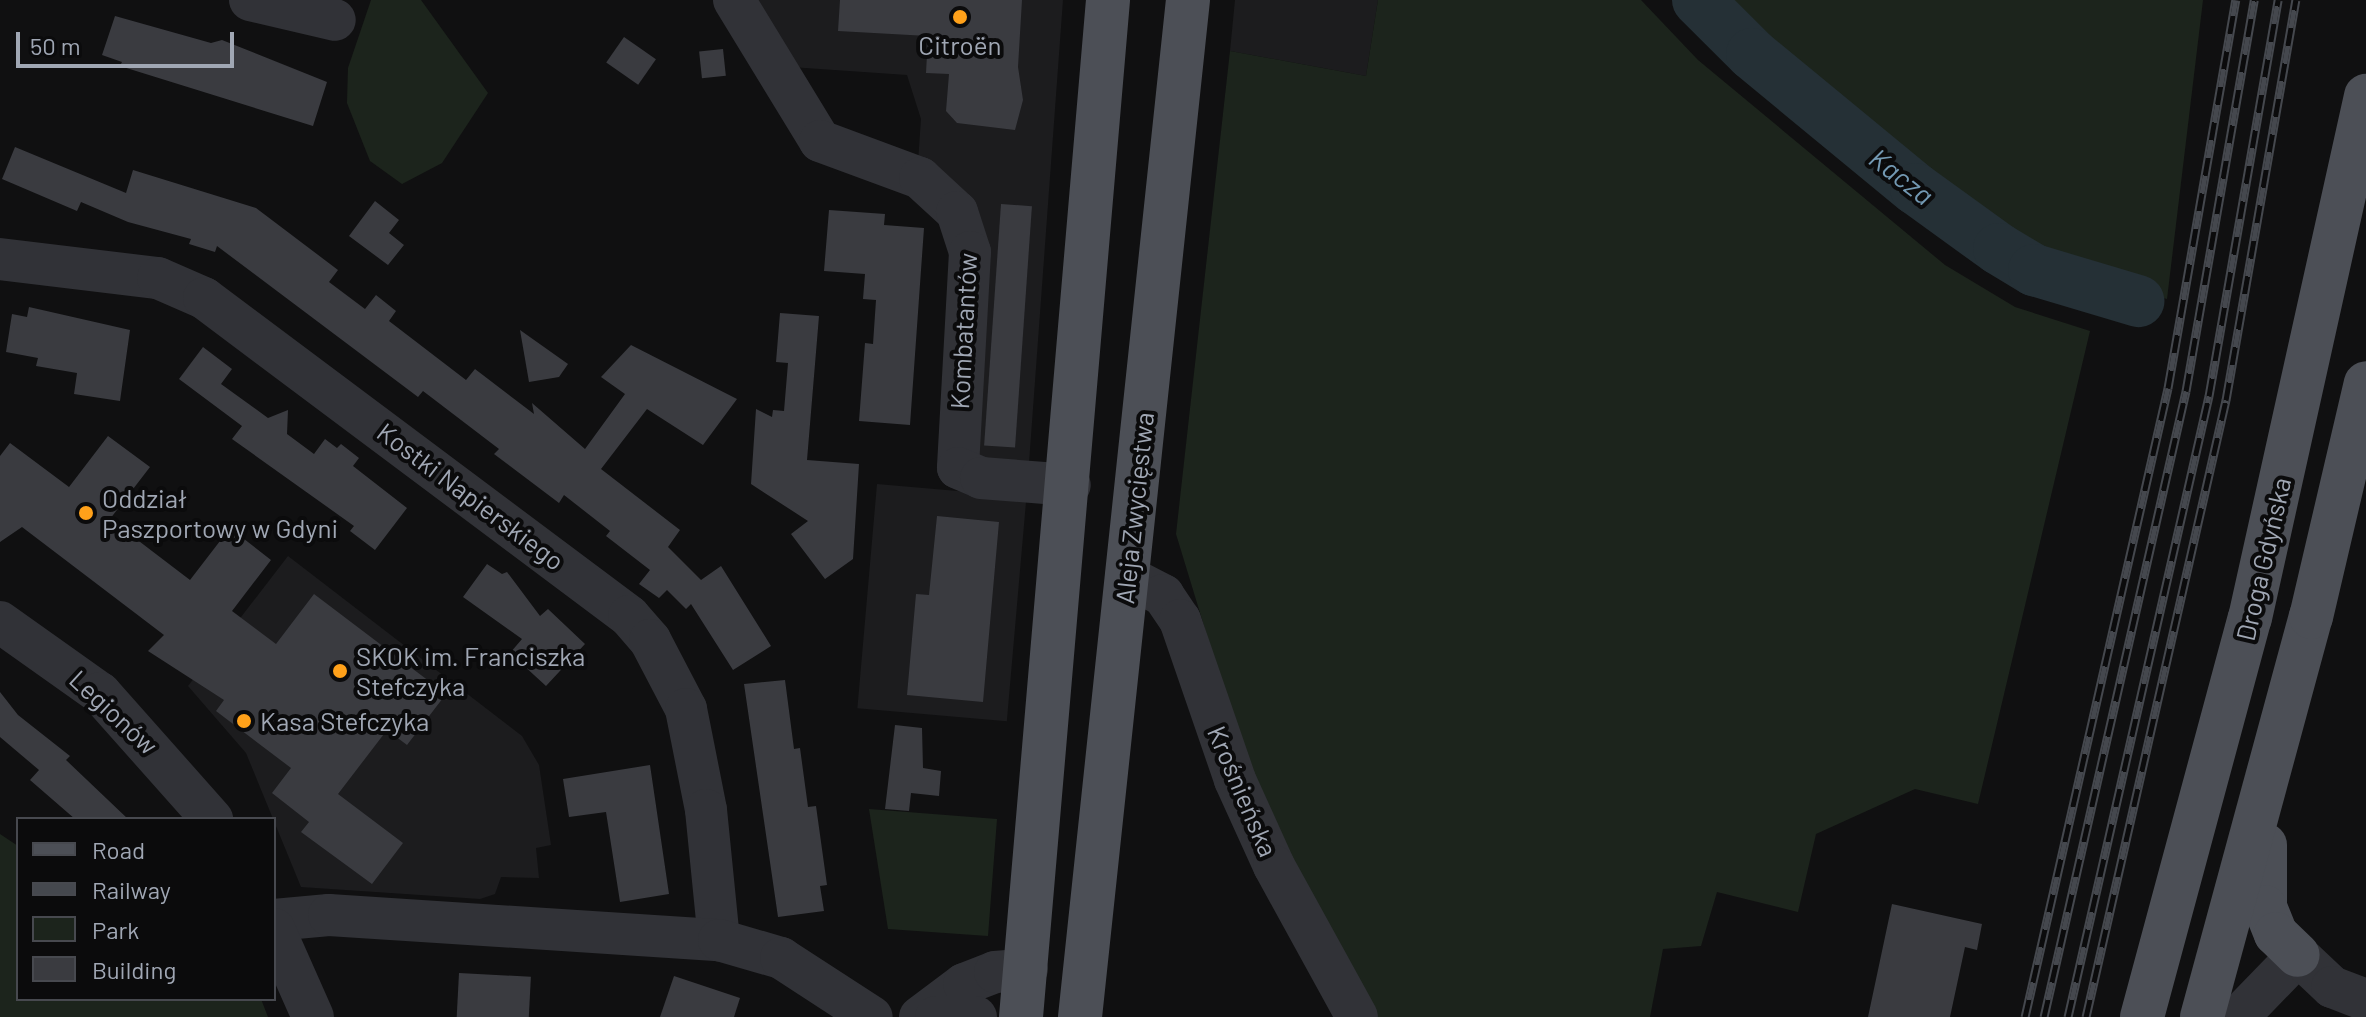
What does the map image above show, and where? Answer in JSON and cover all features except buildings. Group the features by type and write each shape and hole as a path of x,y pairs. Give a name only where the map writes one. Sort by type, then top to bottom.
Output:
{"main road":[{"path":"1021,1017 1070,485 1108,0"},
{"name":"Aleja Zwycięstwa","path":"1080,1017 1188,0"},
{"name":"Droga Gdyńska","path":"2142,1017 2250,618 2366,96"},
{"path":"2202,1017 2264,792 2366,383"},
{"path":"1070,485 1136,490"},
{"path":"2264,792 2265,907 2276,934 2298,955"}],"street":[{"path":"250,0 335,20"},
{"name":"Kombatantów","path":"734,0 820,141 920,178 957,212 970,252 958,468 981,478 1070,485"},
{"name":"Kostki Napierskiego","path":"0,259 158,278 204,298 629,616 650,640 686,709 706,810 719,940"},
{"name":"Krośnieńska","path":"1126,576 1163,595 1180,620 1241,794 1295,907 1357,1017"},
{"name":"Legionów","path":"0,622 100,693 210,817"},
{"path":"276,920 329,915 719,940 781,958 872,1017"},
{"path":"276,934 313,1017"},
{"path":"2238,1017 2298,955 2332,987 2366,1000"},
{"path":"920,1017 964,984 995,972 1027,969"},
{"path":"936,1017 976,1017"}],"shaded area":[{"path":"751,0 1063,0 1029,463 977,458 986,281 918,162 921,119 907,75 791,67"},
{"path":"1235,0 1378,0 1366,76 1230,51"},
{"path":"877,484 1026,497 1007,721 857,708"},
{"path":"288,556 522,736 539,765 551,845 536,848 539,878 501,877 495,894 480,899 301,887 276,826 276,817 272,817 246,753 188,686"}],"green space":[{"path":"371,0 421,0 488,93 442,163 402,184 370,161 347,103 348,68"},
{"path":"1378,0 1641,0 1698,60 1945,265 2015,307 2090,331 1978,804 1915,789 1816,834 1798,912 1717,892 1701,946 1663,949 1650,1017 1376,1017 1302,895 1233,721 1176,534 1230,51 1366,76"},
{"path":"1715,0 2203,0 2167,299 2026,261"},
{"path":"869,809 997,819 988,936 888,929"},
{"path":"0,834 16,845 16,1001 262,1001 268,1017 0,1017"}],"waterway":[{"name":"Kacza","path":"1698,0 1752,54 1916,189 1999,249 2034,270 2138,301"}],"railway":[{"path":"2025,1017 2168,388 2236,0"},
{"path":"2044,1017 2186,391 2254,0"},
{"path":"2068,1017 2209,396 2278,0"},
{"path":"2086,1017 2226,400 2296,0"}],"place":[{"name":"Citroën","path":"960,17"},
{"name":"Oddział Paszportowy w Gdyni","path":"86,513"},
{"name":"SKOK im. Franciszka Stefczyka","path":"340,671"},
{"name":"Kasa Stefczyka","path":"244,721"}]}
